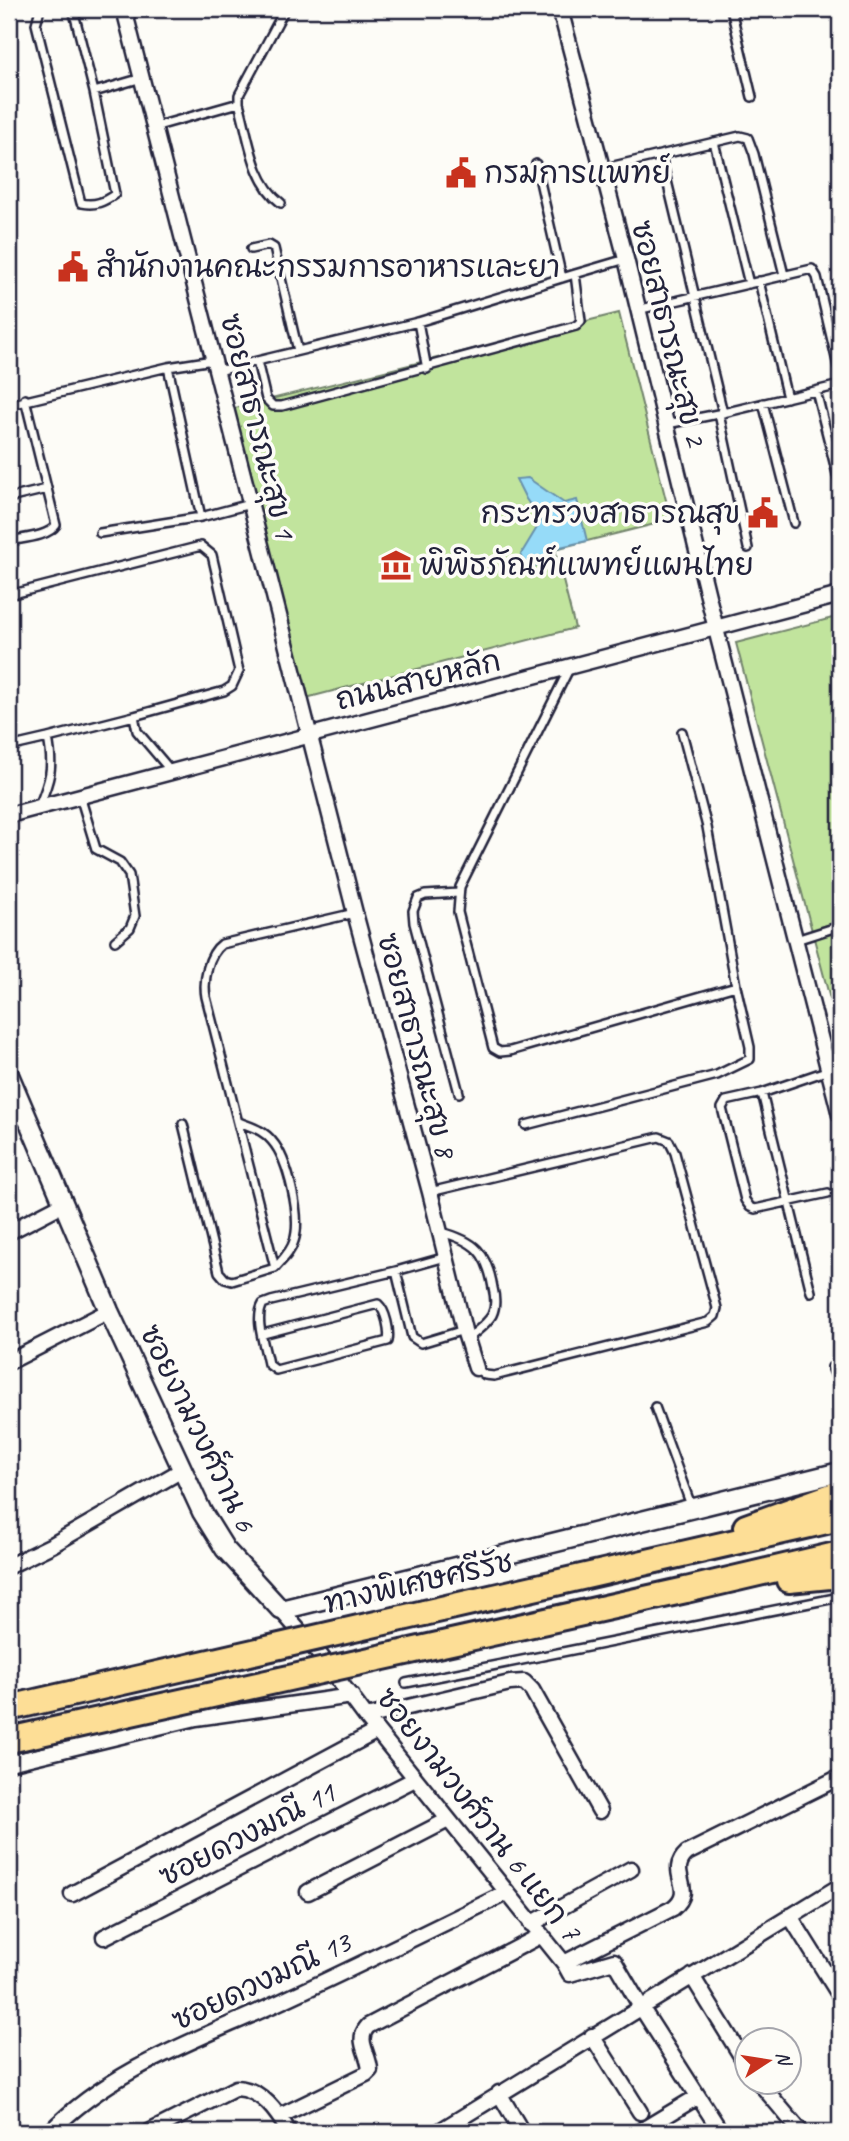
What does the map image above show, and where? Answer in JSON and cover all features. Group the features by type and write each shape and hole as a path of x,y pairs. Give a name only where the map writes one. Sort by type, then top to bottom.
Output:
{"highway":[{"path":"671,1557 840,1493"},
{"name":"ทางพิเศษศรีรัช","path":"9,1708 840,1518"},
{"path":"9,1740 840,1554"},
{"path":"686,1590 840,1574"}],"street":[{"name":"ซอยสาธารณะสุข 1","path":"124,9 309,735"},
{"name":"ซอยสาธารณะสุข 2","path":"560,9 626,259 636,310 840,1115"},
{"name":"ถนนสายหลัก","path":"9,814 840,596"},
{"name":"ซอยสาธารณะสุข 8","path":"309,735 476,1368"},
{"name":"ซอยงามวงศ์วาน 6","path":"9,1074 109,1311 182,1470 225,1549 281,1610"},
{"path":"9,1121 26,1113"},
{"path":"9,1232 63,1204"},
{"path":"9,1362 109,1311"},
{"path":"9,1566 52,1545 182,1470"},
{"path":"281,1610 840,1472"},
{"name":"ซอยงามวงศ์วาน 6 แยก 7","path":"281,1610 564,1963 570,1974 614,1961 697,2098 722,2132"},
{"path":"366,1717 510,1682 524,1682 532,1690 600,1811"},
{"path":"9,1763 196,1718 352,1696"},
{"path":"72,1894 377,1731"},
{"path":"564,1963 673,1908 681,1901 685,1891 678,1867 680,1860 687,1853 840,1777"},
{"name":"ซอยดวงมณี 11","path":"104,1937 415,1779"},
{"path":"308,1892 448,1820"},
{"path":"280,2116 370,2070 361,2040 362,2033 368,2026 536,1930 631,1869"},
{"path":"438,2132 840,1886"},
{"name":"ซอยดวงมณี 13","path":"50,2132 87,2098 123,2074 506,1893"},
{"path":"790,1916 840,1996"},
{"path":"692,1976 734,2045"},
{"path":"592,2036 640,2112"},
{"path":"149,2132 173,2126 236,2088 245,2089 263,2098 280,2116 289,2132"},
{"path":"499,2093 522,2132"},
{"path":"772,2096 801,2132"},
{"path":"639,2132 697,2098"}],"lane":[{"path":"40,9 36,24 81,203 90,205 104,202 115,194 94,92 73,9"},
{"path":"281,203 270,194 261,180 239,103 242,86 285,9"},
{"path":"732,9 752,97"},
{"path":"94,92 142,78"},
{"path":"154,127 239,103"},
{"path":"601,169 740,136 748,138 784,275"},
{"path":"714,142 749,284"},
{"path":"661,156 721,414 748,548"},
{"path":"536,164 562,278"},
{"path":"251,249 269,245 274,247 298,351"},
{"path":"9,405 25,399 168,367 257,361 418,322 626,259"},
{"path":"636,310 694,298 808,268 815,271 840,375"},
{"path":"257,361 267,399 277,408 427,369 576,326 581,321 575,274"},
{"path":"759,281 787,398"},
{"path":"418,322 427,369"},
{"path":"168,367 201,517"},
{"path":"665,425 840,385"},
{"path":"816,391 840,486"},
{"path":"9,541 53,530 56,525 25,399"},
{"path":"763,403 794,523"},
{"path":"9,498 47,489"},
{"path":"100,533 201,517 250,503"},
{"path":"9,596 201,546 212,555 239,671 232,686 224,691 9,747"},
{"path":"569,668 460,887 458,912 493,1048 500,1052 510,1051 736,986"},
{"path":"134,716 137,731 172,771"},
{"path":"526,1125 717,1075 750,1059 750,1047 706,827 682,732"},
{"path":"39,807 51,776 48,738"},
{"path":"80,796 96,849 120,862 129,875 135,916 130,928 116,941"},
{"path":"459,893 425,895 418,898 413,911 459,1093"},
{"path":"275,1268 205,988 212,954 222,944 355,913"},
{"path":"796,940 840,926"},
{"path":"828,1193 755,1209 750,1207 728,1137 722,1108 723,1104 829,1070"},
{"path":"762,1093 811,1292"},
{"path":"183,1124 219,1272 225,1279 232,1281 275,1268 293,1246 297,1232 297,1215 282,1156 272,1140 261,1130 239,1122"},
{"path":"430,1192 659,1137 669,1141 675,1153 717,1308 715,1316 708,1322 494,1376 485,1376 476,1368"},
{"path":"396,1271 412,1337 416,1341 422,1343 466,1335 491,1315 495,1299 486,1258 461,1237 440,1231"},
{"path":"262,1334 377,1304 382,1307 389,1333 388,1341 276,1370 268,1364 262,1334 260,1312 263,1304 446,1256"},
{"path":"832,1367 840,1387"},
{"path":"655,1407 692,1508"},
{"path":"406,1683 840,1597"}],"green space":[{"path":"619,313 671,520 555,549 575,628 306,698 231,409"},
{"path":"840,616 840,1037 736,643"}],"water":[{"path":"528,478 564,503 577,500 587,541 555,548 552,558 527,570 521,554 541,521 516,479"}],"place":[{"name":"กรมการแพทย์","path":"461,173"},
{"name":"สำนักงานคณะกรรมการอาหารและยา","path":"73,267"},
{"name":"กระทรวงสาธารณสุข","path":"763,513"},
{"name":"พิพิธภัณฑ์แพทย์แผนไทย","path":"396,565"}]}
